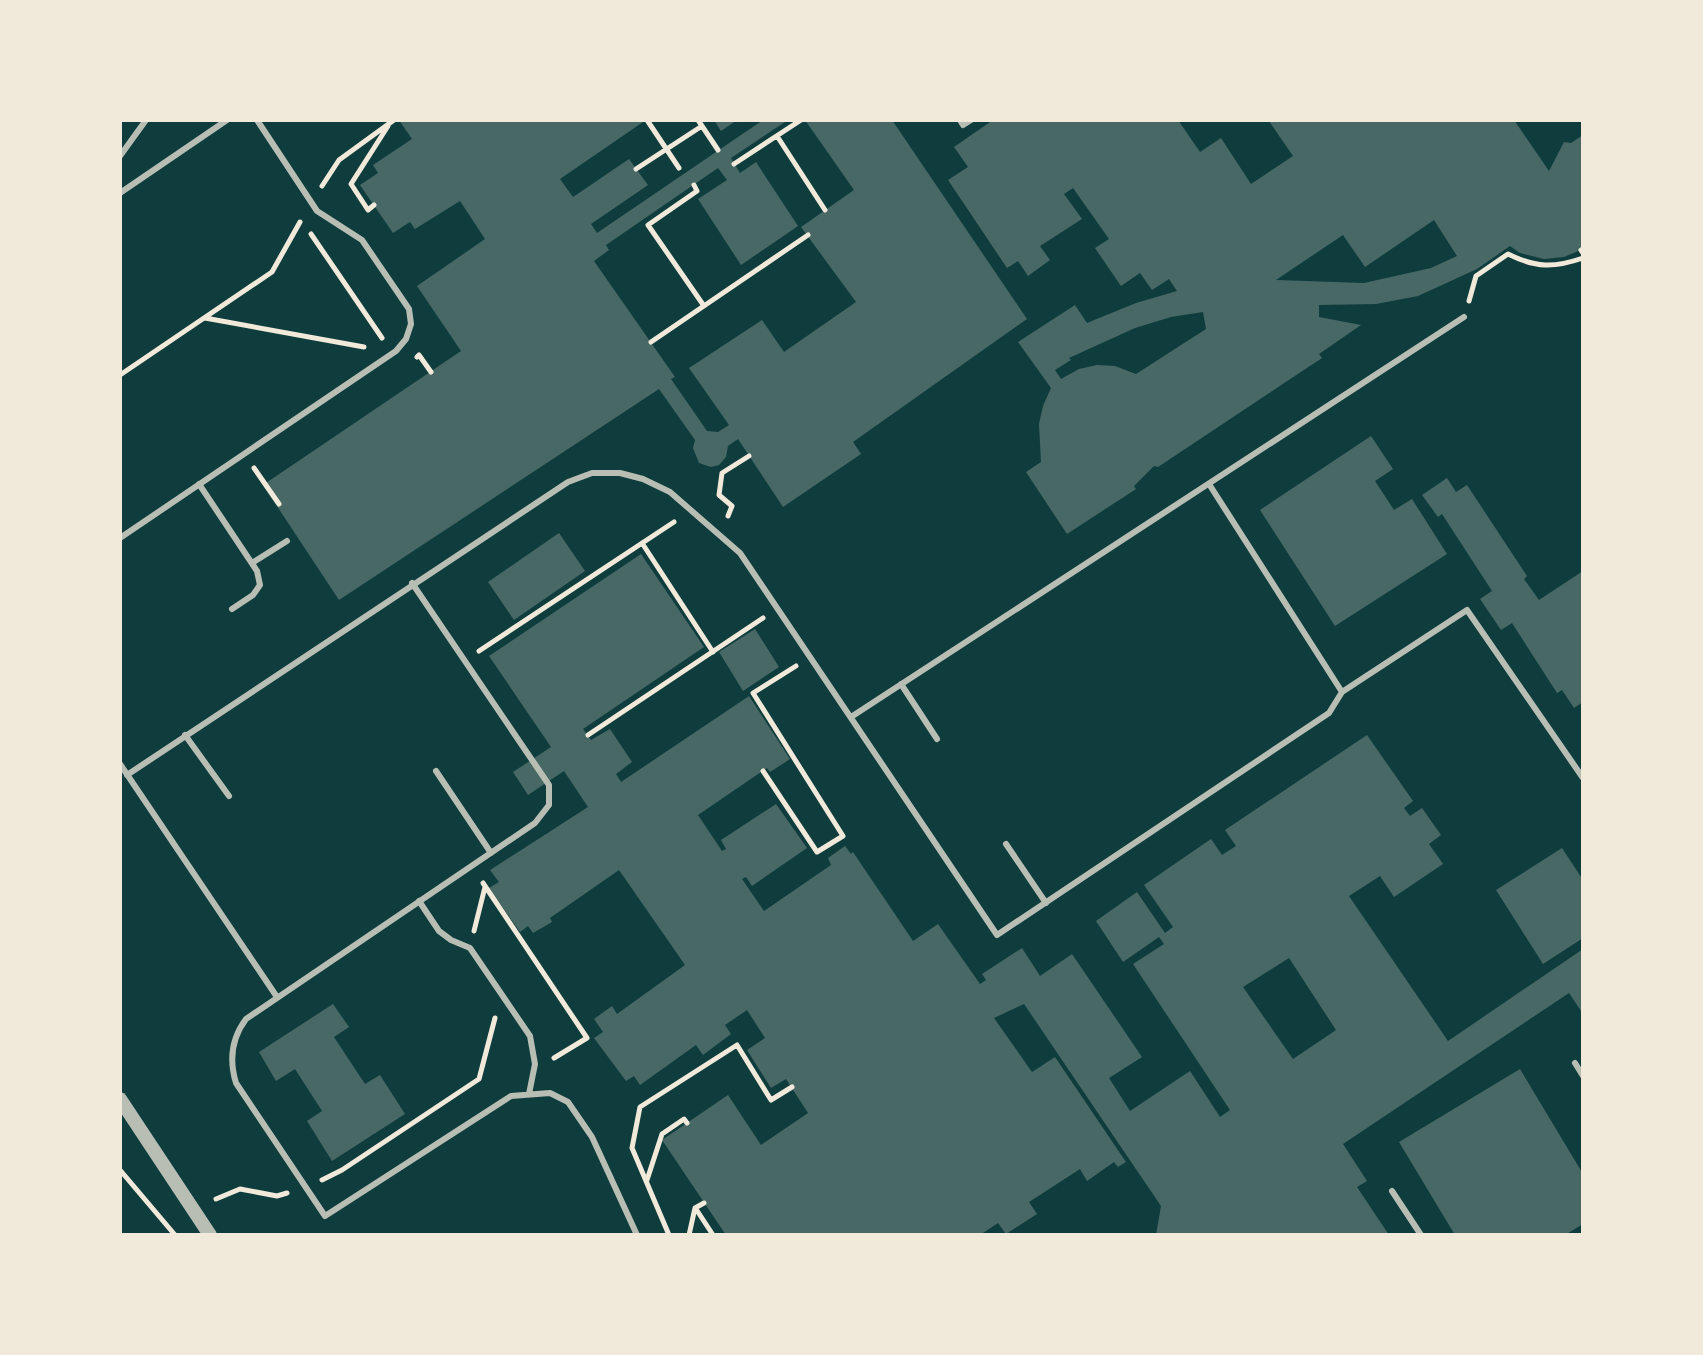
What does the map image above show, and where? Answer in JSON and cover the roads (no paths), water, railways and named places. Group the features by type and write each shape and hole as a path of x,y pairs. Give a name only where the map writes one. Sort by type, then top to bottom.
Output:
{"street":[{"path":"120,1099 210,1235"}],"lane":[{"path":"120,156 146,120"},
{"path":"120,193 227,120"},
{"path":"120,538 396,351 406,339 411,324 409,309 362,240 331,222 311,203 257,120"},
{"path":"960,120 963,125 971,120"},
{"path":"851,717 1464,317"},
{"path":"127,775 568,482 592,473 620,473 643,479 670,492 740,553 997,935 1329,713 1342,692 1467,610 1583,778"},
{"path":"199,484 257,571 260,585 253,595 232,609"},
{"path":"1209,484 1342,692"},
{"path":"252,563 287,541"},
{"path":"412,583 549,785 549,805 535,823 246,1019 236,1032 231,1067 236,1083 325,1216 511,1096 550,1093 568,1102 592,1137 637,1235"},
{"path":"901,684 937,739"},
{"path":"185,735 229,796"},
{"path":"120,764 277,997"},
{"path":"436,771 491,853"},
{"path":"1006,844 1046,903"},
{"path":"419,901 439,931 470,948 530,1036 535,1064 529,1094"},
{"path":"1575,1063 1583,1076"},
{"path":"1392,1191 1421,1235"}]}
